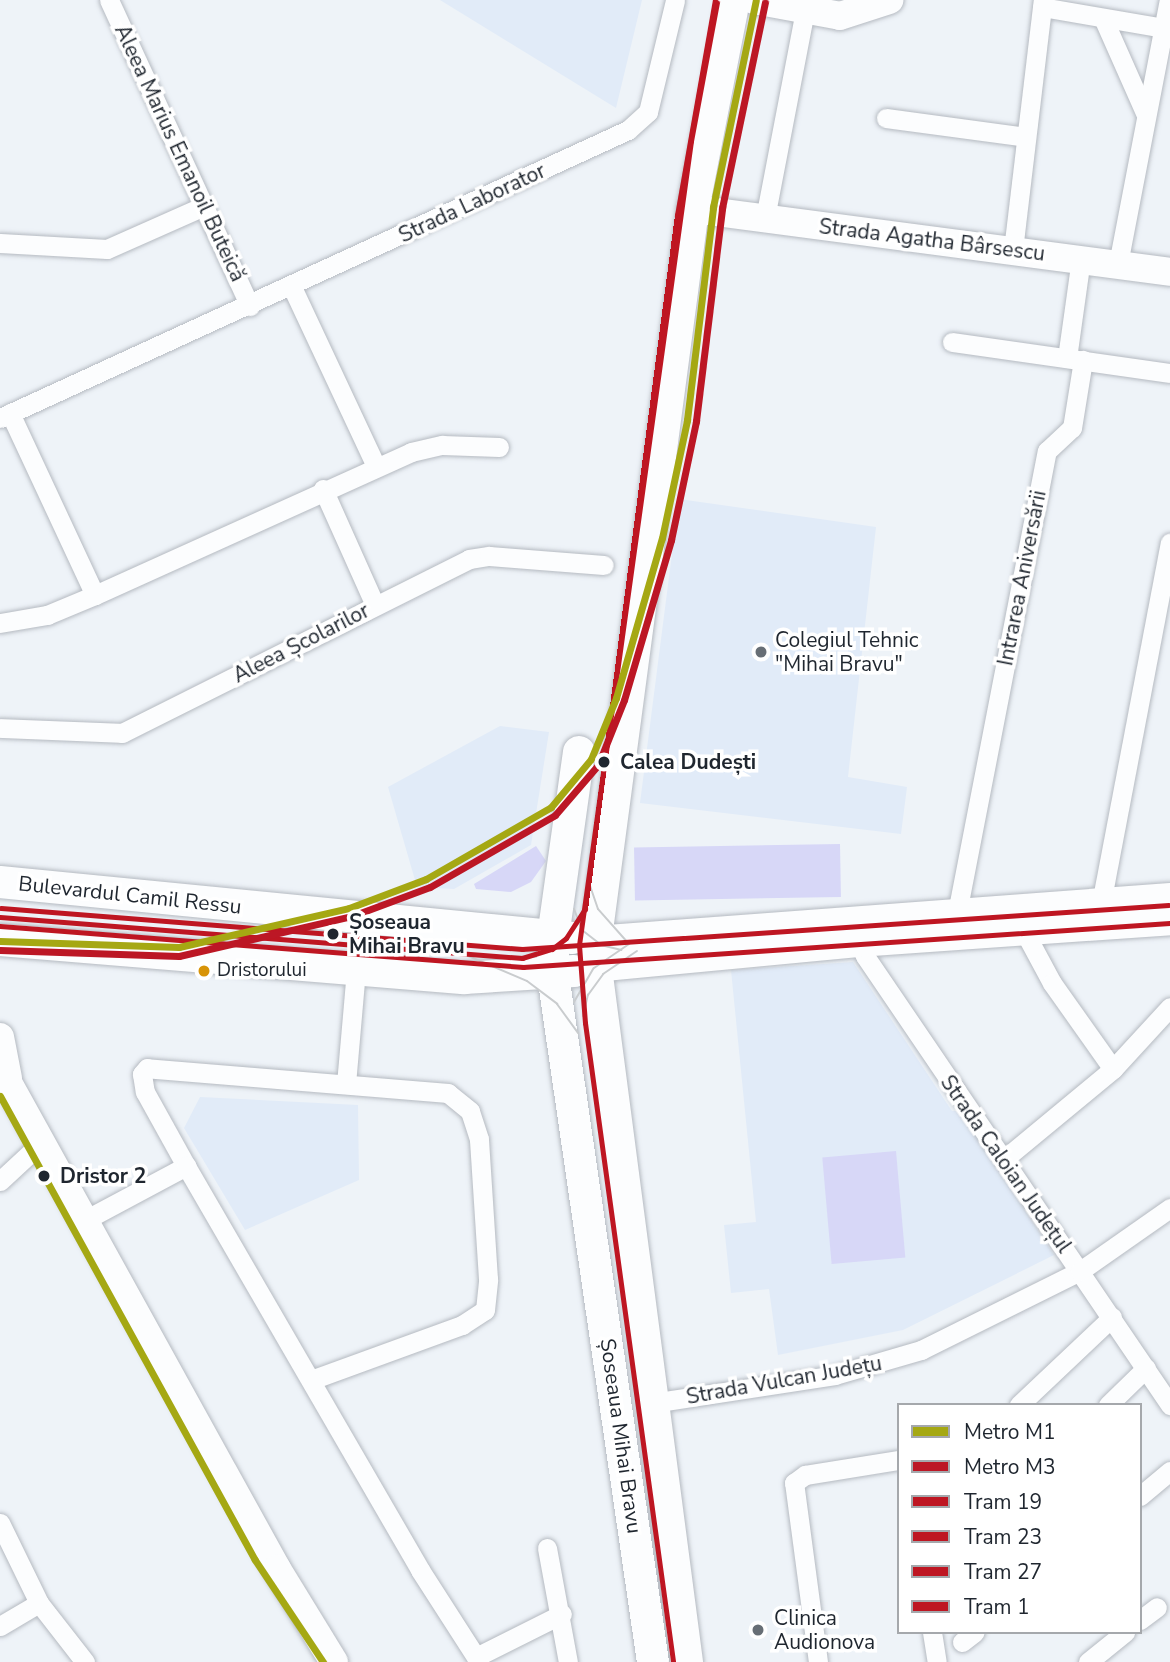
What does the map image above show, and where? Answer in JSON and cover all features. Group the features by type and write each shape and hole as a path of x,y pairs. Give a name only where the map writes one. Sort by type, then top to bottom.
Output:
{"main road":[{"name":"Șoseaua Mihai Bravu","path":"687,1662 601,1030 594,954 602,877 693,209 734,0"},
{"name":"Șoseaua Mihai Bravu","path":"579,752 553,937 553,975 653,1662"},
{"path":"562,873 602,877"},
{"name":"Bulevardul Camil Ressu","path":"0,882 553,937 594,954"},
{"path":"479,978 485,930"},
{"path":"0,940 479,978 553,975 594,954"},
{"path":"561,1035 601,1030"}],"street":[{"name":"Aleea Marius Emanoil Buteică","path":"109,0 250,306"},
{"name":"Strada Laborator","path":"5,416 617,137 648,112 675,0"},
{"path":"754,0 851,15 889,0"},
{"path":"1118,264 1169,0"},
{"path":"1013,250 1043,3 1103,18 1163,28"},
{"path":"765,218 806,6"},
{"path":"1103,18 1146,116"},
{"path":"886,118 1026,137"},
{"path":"0,243 107,249 204,206"},
{"name":"Strada Agatha Bârsescu","path":"693,209 1170,272"},
{"name":"Intrarea Aniversării","path":"955,924 1047,452 1072,428 1081,259"},
{"path":"292,287 376,466"},
{"path":"952,342 1170,373"},
{"path":"5,416 95,595"},
{"path":"0,624 47,615 95,595 376,466 442,445 499,447"},
{"path":"324,489 375,605"},
{"path":"1098,915 1170,543"},
{"name":"Aleea Școlarilor","path":"0,728 122,733 375,605 479,556 604,565"},
{"path":"955,924 1024,931 1170,897"},
{"path":"594,954 854,931 1098,915 1170,921"},
{"name":"Strada Caloian Județul","path":"854,931 1003,1160 1170,1405"},
{"path":"1024,931 1052,983 1113,1069"},
{"path":"346,1084 356,970"},
{"path":"1003,1160 1113,1069 1170,1007"},
{"path":"0,1037 4,1073 277,1569 334,1662"},
{"path":"311,1380 476,1319 485,1310 488,1294 479,1139 470,1111 448,1093 147,1068 142,1074 145,1092 186,1166 419,1570 478,1659 562,1614"},
{"path":"0,1181 42,1142"},
{"path":"85,1220 186,1166"},
{"name":"Strada Vulcan Județu","path":"652,1403 835,1375 891,1361 962,1332 1080,1271 1170,1208"},
{"path":"1020,1403 1112,1317"},
{"path":"1110,1403 1146,1368"},
{"path":"818,1662 794,1483 805,1475 897,1460"},
{"path":"1142,1494 1170,1471"},
{"path":"0,1523 39,1603 85,1662"},
{"path":"547,1548 562,1614 568,1662"},
{"path":"0,1626 39,1603"},
{"path":"1142,1618 1157,1607"},
{"path":"932,1634 937,1662"},
{"path":"1096,1659 1123,1634"}],"shaded area":[{"path":"440,0 642,0 616,108"},
{"name":"Colegiul Tehnic \"Mihai Bravu\"","path":"679,499 876,527 848,777 907,787 901,834 640,803"},
{"path":"500,726 549,732 531,845 454,889 417,887 388,787"},
{"path":"840,844 841,897 635,901 634,848"},
{"path":"536,846 546,861 531,882 511,892 476,889 474,884"},
{"path":"853,962 952,1111 959,1111 1054,1255 903,1330 778,1355 769,1289 731,1293 724,1225 756,1222 731,970"},
{"path":"200,1097 358,1105 359,1180 245,1230 184,1128"},
{"path":"896,1151 905,1258 832,1264 822,1157"}],"tram line":[{"name":"19","path":"0,917 522,958 552,949 566,938 585,909 677,215 715,0"},
{"name":"1","path":"673,1661 585,1023 579,945 691,141 717,2"},
{"path":"574,1002 594,968 629,944 598,909 589,883"},
{"name":"27","path":"1,908 522,949 1169,905"},
{"path":"574,909 582,930 601,945 621,950"},
{"name":"23","path":"0,926 523,967 1170,923"},
{"path":"583,1016 588,995 603,974 637,951"},
{"path":"466,955 527,981 557,1004 578,1033"}],"metro line":[{"name":"M1","path":"0,941 179,947 349,908 426,879 551,807 591,759 616,698 662,538 687,420 713,207 756,0"},
{"name":"M3","path":"0,950 179,956 352,916 430,887 555,815 598,765 624,700 671,540 696,421 722,208 765,2"},
{"name":"M1","path":"0,1096 255,1560 323,1662"}],"place":[{"name":"Colegiul Tehnic \"Mihai Bravu\"","path":"761,652"},
{"name":"Calea Dudești","path":"604,762"},
{"name":"Șoseaua Mihai Bravu","path":"333,934"},
{"name":"Dristorului","path":"204,971"},
{"name":"Dristor 2","path":"44,1176"},
{"name":"Clinica Audionova","path":"758,1630"}]}
